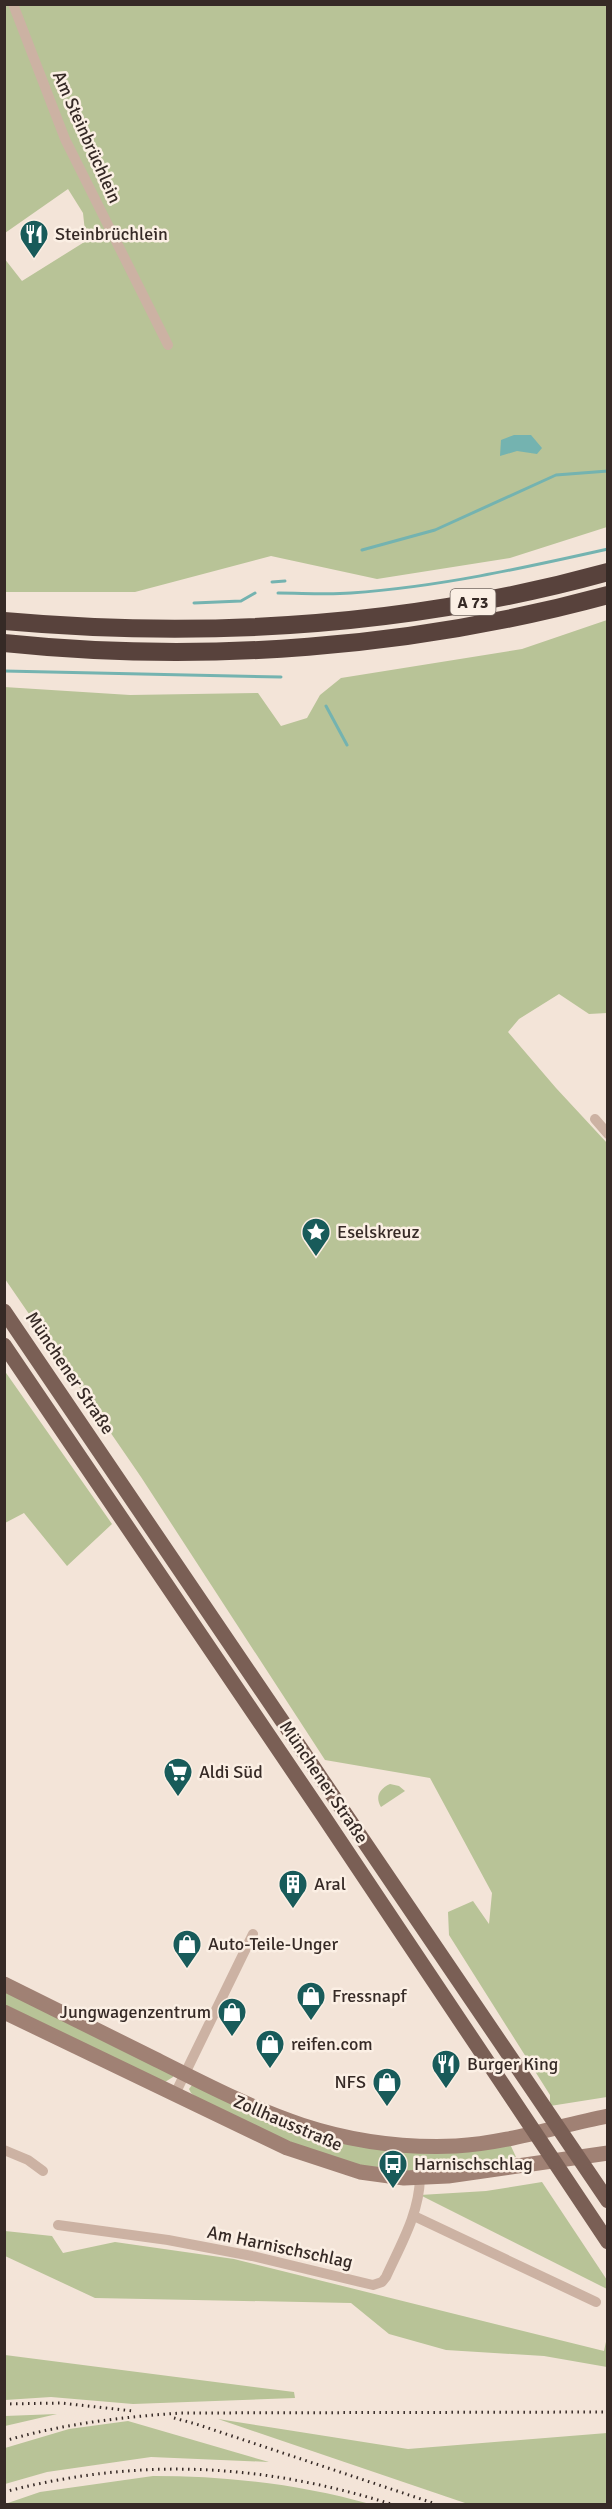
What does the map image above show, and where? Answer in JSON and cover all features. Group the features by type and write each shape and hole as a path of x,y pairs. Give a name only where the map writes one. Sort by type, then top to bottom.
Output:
{"highway":[{"name":"A 73","path":"4,621 123,628 280,626 447,607 608,572"},
{"name":"A 73","path":"4,643 190,652 286,648 415,634 518,616 608,595"},
{"path":"4,656 39,658 117,650"}],"main road":[{"name":"Münchener Straße","path":"4,1311 608,2201"},
{"name":"Münchener Straße","path":"4,1345 322,1814 608,2242"},
{"name":"Zollhausstraße","path":"4,1984 284,2120 327,2134 392,2145 458,2145 494,2142 608,2116"},
{"name":"Zollhausstraße","path":"4,2012 271,2141 318,2160 372,2174 420,2178 481,2172 608,2153"}],"street":[{"name":"Am Steinbrüchlein","path":"13,4 65,139 168,345"},
{"path":"595,1119 608,1134"},
{"path":"175,2094 253,1934"},
{"path":"4,2150 28,2160 43,2171"},
{"name":"Am Harnischschlag","path":"58,2225 168,2240 252,2256 373,2285 382,2282 386,2277 414,2216 419,2200 420,2178"},
{"path":"414,2216 596,2302"}],"green space":[{"path":"5,5 607,5 607,527 510,558 377,579 271,556 135,592 5,592 4,258 22,281 86,241 83,213 68,189 5,233"},
{"path":"607,620 607,1013 589,1014 559,994 519,1019 508,1032 607,1143 607,2097 550,2106 550,2095 449,1935 448,1912 473,1901 489,1924 492,1893 430,1778 325,1760 141,1477 5,1279 4,687 130,695 258,693 281,726 307,718 320,695 341,678 522,649"},
{"path":"4,1370 112,1524 67,1566 24,1513 5,1523"},
{"path":"390,1784 399,1786 405,1791 381,1807 378,1800 379,1794"},
{"path":"5,1987 174,2073 173,2077 165,2082 5,2005"},
{"path":"192,2085 357,2144 510,2144 516,2157 428,2172 387,2170 359,2165 331,2158 277,2137 199,2099 189,2089"},
{"path":"542,2182 607,2280 607,2289 420,2195 486,2191"},
{"path":"5,2231 52,2236 63,2253 115,2242 234,2259 604,2351 607,2337 607,2367 544,2356 446,2350 389,2334 351,2303 95,2298 5,2256"},
{"path":"5,2355 294,2392 295,2398 133,2404 51,2397 5,2400"},
{"path":"57,2414 5,2426 5,2416"},
{"path":"218,2419 408,2449 607,2433 607,2504 468,2504"},
{"path":"128,2421 269,2462 151,2457 47,2472 5,2484 5,2448 69,2429"},
{"path":"153,2476 208,2478 290,2486 370,2504 5,2504 40,2492"}],"water":[{"path":"514,435 531,435 542,448 537,454 517,451 500,456 501,440"}],"waterway":[{"path":"362,550 435,530 556,475 608,471"},
{"path":"278,593 342,594 416,586 512,570 608,549"},
{"path":"272,582 285,581"},
{"path":"194,603 241,601 255,593"},
{"path":"4,671 281,677"},
{"path":"326,706 347,745"}],"railway":[{"path":"4,2404 61,2403 133,2411"},
{"path":"4,2441 92,2422 181,2413 608,2412"},
{"path":"174,2418 436,2504"},
{"path":"4,2492 103,2473 199,2470 246,2473 294,2480 342,2490 391,2504"}],"place":[{"name":"Steinbrüchlein","path":"34,260"},
{"name":"Eselskreuz","path":"316,1258"},
{"name":"Aldi Süd","path":"178,1798"},
{"name":"Aral","path":"293,1910"},
{"name":"Auto-Teile-Unger","path":"187,1970"},
{"name":"Fressnapf","path":"311,2022"},
{"name":"Jungwagenzentrum","path":"232,2038"},
{"name":"reifen.com","path":"270,2070"},
{"name":"Burger King","path":"446,2090"},
{"name":"NFS","path":"387,2108"},
{"name":"Harnischschlag","path":"393,2190"}]}
